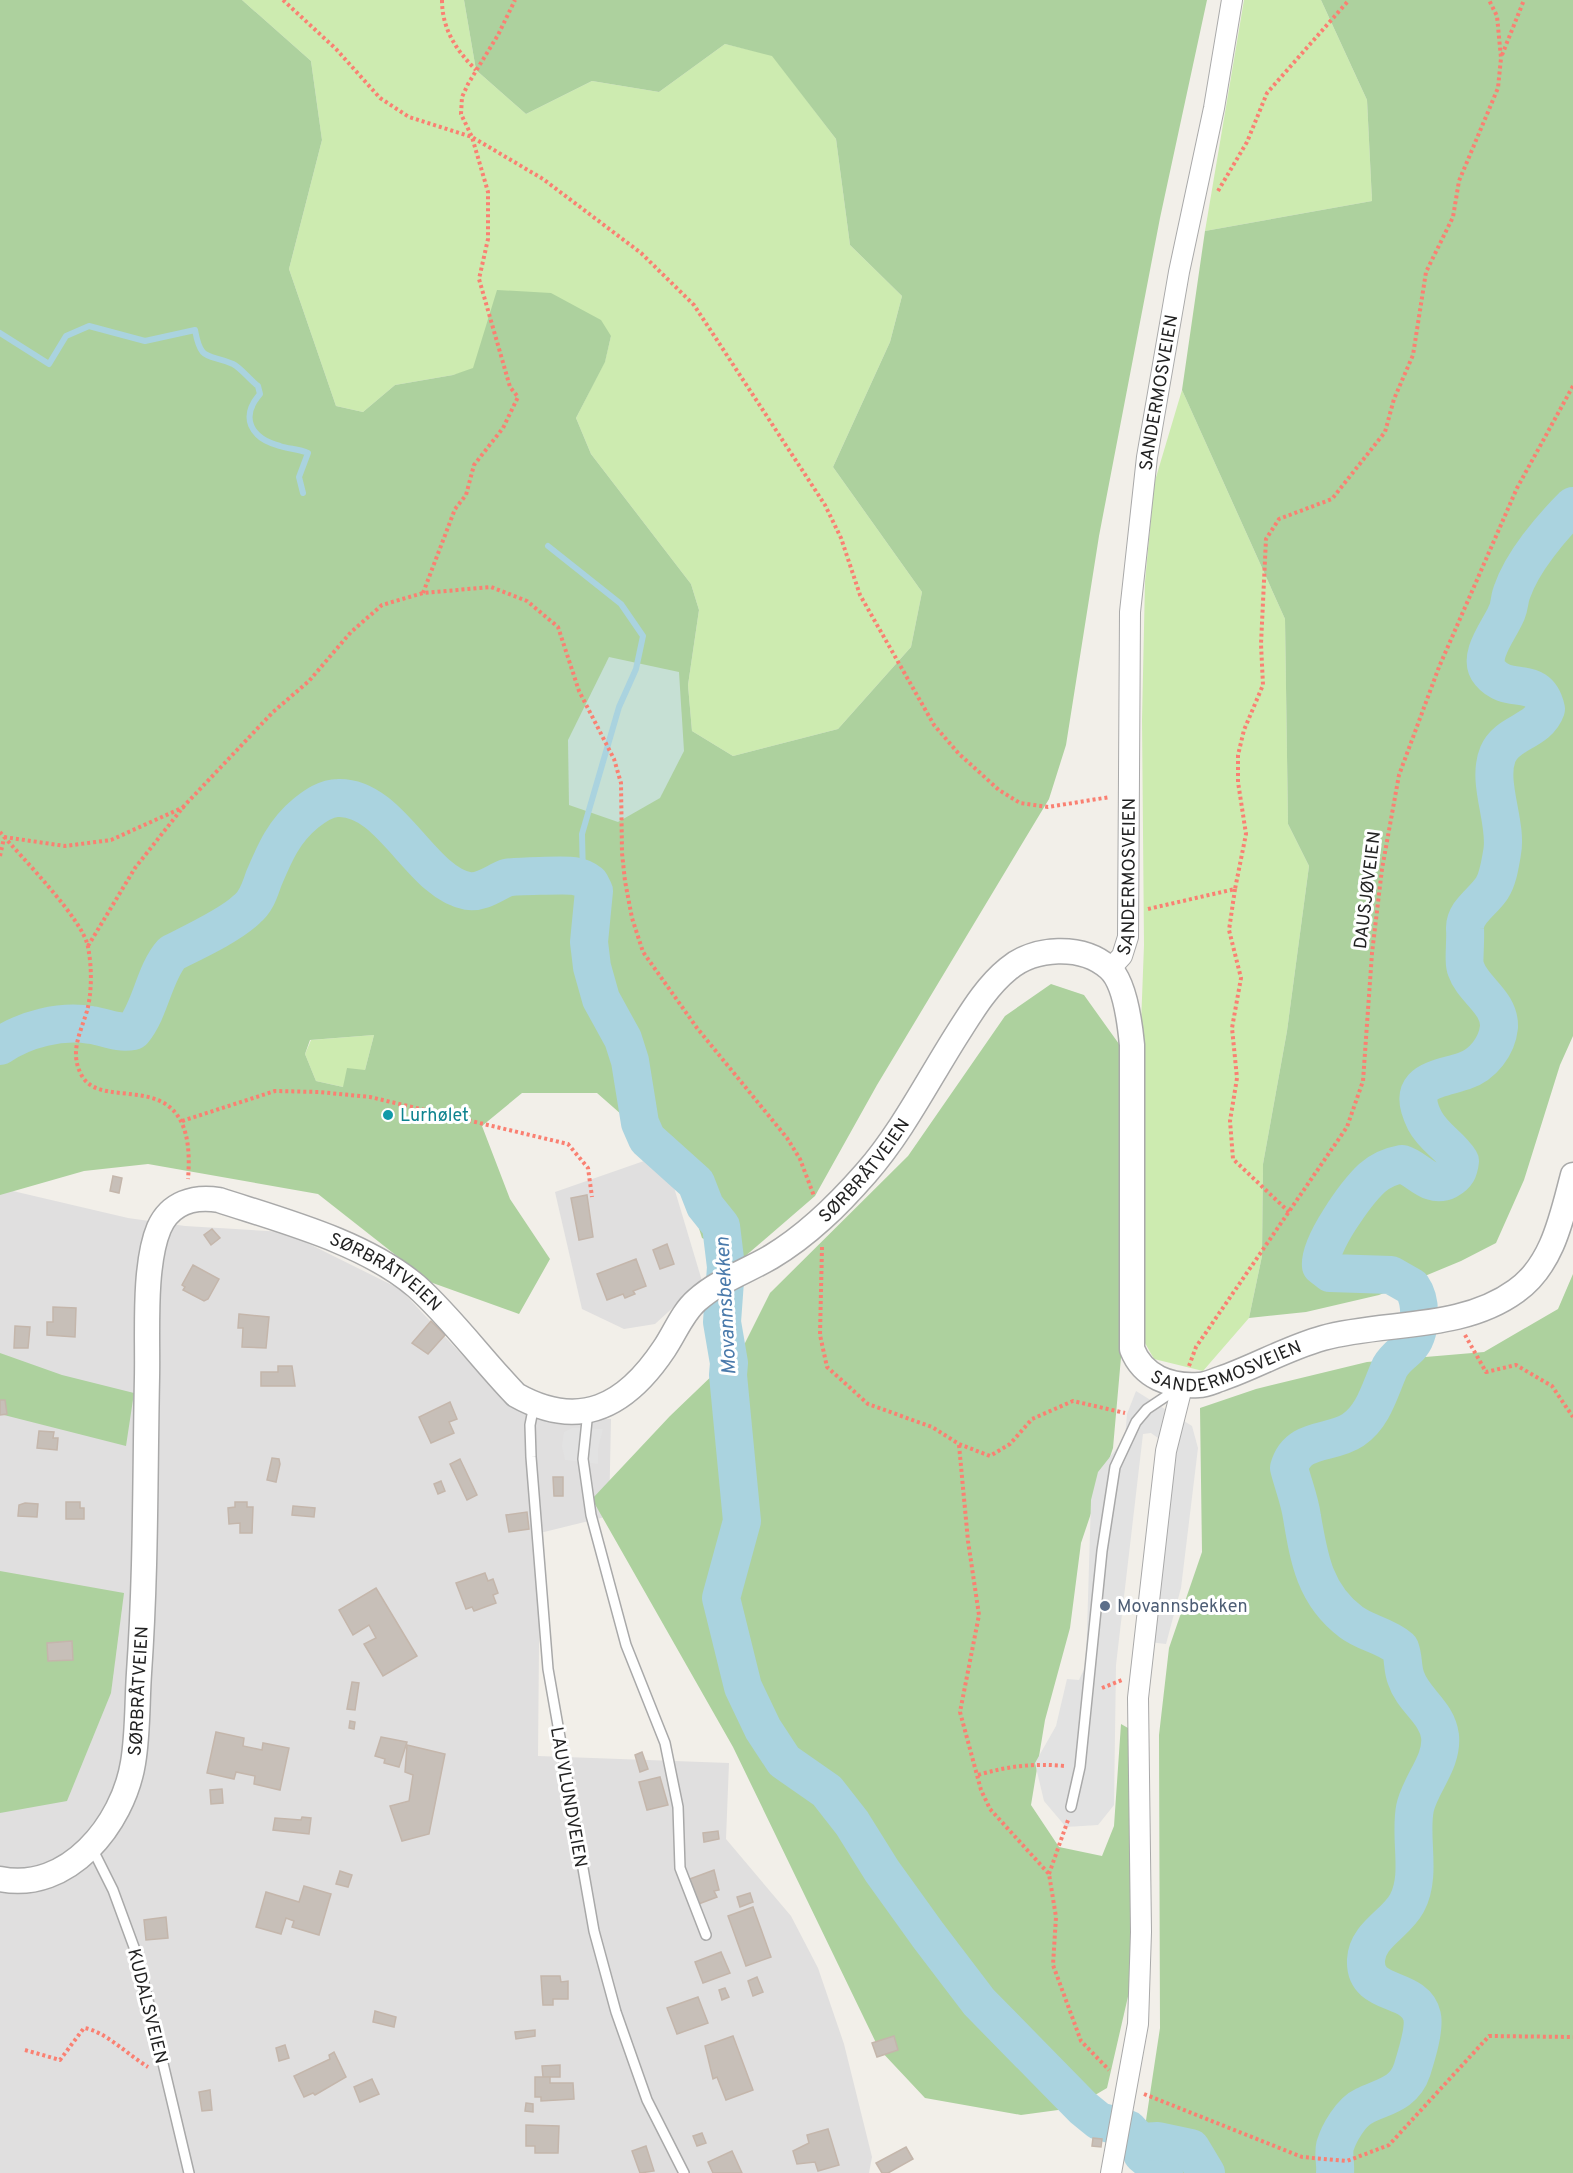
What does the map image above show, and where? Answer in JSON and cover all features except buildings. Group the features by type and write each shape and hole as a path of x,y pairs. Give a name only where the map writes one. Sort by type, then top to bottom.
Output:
{"street":[{"name":"SANDERMOSVEIEN","path":"1232,0 1214,108 1179,272 1147,457 1130,612 1129,910 1126,948 1110,969 1124,998 1132,1045 1132,1349 1140,1365 1153,1376 1163,1381 1200,1385 1322,1338 1455,1317 1496,1304 1518,1290 1540,1268 1551,1247 1573,1175"},
{"name":"SØRBRÅTVEIEN","path":"0,1879 24,1880 47,1876 67,1867 104,1832 119,1806 133,1764 147,1546 148,1304 154,1245 166,1217 186,1201 202,1198 219,1200 360,1251 386,1264 416,1287 516,1395 534,1405 588,1411 614,1402 642,1378 665,1348 689,1308 710,1290 798,1240 822,1220 867,1172 974,1009 996,980 1009,968 1033,956 1061,951 1091,957 1110,969"},
{"path":"1111,2173 1138,2024 1140,1984 1137,1777 1141,1676 1166,1451 1183,1383"}],"lane":[{"path":"1071,1807 1080,1767 1102,1551 1115,1467 1140,1417 1154,1403 1183,1383"},
{"name":"LAUVLUNDVEIEN","path":"534,1405 530,1425 531,1457 548,1669 584,1885 601,1963 636,2070 660,2130 684,2173"},
{"path":"588,1411 583,1459 591,1515 624,1636 665,1743 678,1807 680,1869 706,1935"},
{"name":"KUDALSVEIEN","path":"90,1846 129,1929 141,1970 189,2173"}],"path":[{"path":"283,0 336,49 380,98 409,117 472,136 543,179 632,246 694,304 825,505 841,538 860,595 934,725 959,754 999,790 1020,803 1048,807 1082,800 1129,798"},
{"path":"442,0 447,29 457,51 476,70"},
{"path":"423,593 455,509 466,495 474,465 503,428 518,397 510,387 479,279 488,239 488,192 472,136 461,114 462,97 498,35 515,0"},
{"path":"1215,197 1247,142 1267,93 1349,0"},
{"path":"1289,1212 1233,1160 1230,1121 1237,1078 1232,1028 1241,978 1229,930 1246,834 1238,782 1238,755 1244,730 1263,685 1261,644 1266,539 1279,519 1332,499 1385,432 1394,399 1413,355 1426,272 1453,217 1459,181 1498,88 1501,58 1497,16 1489,0"},
{"path":"1501,58 1524,0"},
{"name":"DAUSJØVEIEN","path":"1183,1383 1196,1347 1347,1127 1363,1081 1372,953 1382,868 1399,775 1439,667 1508,508 1573,386"},
{"path":"88,946 135,868 184,806 273,712 309,681 351,632 382,605 423,593 491,586 527,601 558,627 579,691 614,759 621,783 622,853 625,881 632,918 643,952 690,1018 787,1138 800,1159 822,1220 819,1335 827,1367 868,1404 932,1427 959,1444 990,1456 1010,1444 1032,1419 1073,1401 1140,1417"},
{"path":"4,837 65,846 111,840 184,806"},
{"path":"0,832 76,921 88,946 91,983 87,1011 77,1035 75,1060 83,1079 102,1090 136,1093 163,1102 182,1121 189,1168"},
{"path":"0,856 4,837"},
{"path":"1129,910 1155,909 1235,889"},
{"path":"182,1121 275,1091 370,1097 568,1144 588,1168 592,1197"},
{"path":"1455,1317 1486,1372 1516,1365 1552,1386 1573,1417"},
{"path":"959,1444 979,1616 960,1712 990,1809 1048,1874"},
{"path":"1086,1695 1120,1680 1141,1676"},
{"path":"978,1775 1012,1766 1035,1763 1080,1767"},
{"path":"1071,1807 1048,1874 1056,1917 1053,1965 1081,2041 1125,2087 1302,2157 1347,2161 1389,2145 1489,2036 1573,2037"},
{"path":"26,2050 60,2060 84,2028 96,2030 127,2055 165,2076"}],"shaded area":[{"path":"664,1154 702,1281 655,1324 624,1329 582,1309 555,1192"},
{"path":"0,1188 128,1218 185,1226 285,1232 400,1289 497,1392 524,1411 554,1421 611,1419 609,1516 540,1533 538,1756 729,1763 726,1839 791,1916 818,1968 844,2044 872,2157 869,2173 0,2173"},
{"name":"Movannsbekken","path":"1136,1391 1192,1426 1198,1448 1181,1588 1166,1644 1149,1642 1147,1625 1158,1438 1151,1433 1143,1434 1116,1665 1114,1805 1098,1825 1066,1827 1044,1801 1035,1763 1056,1726 1067,1679 1079,1680 1086,1665 1091,1500 1098,1472 1125,1438 1127,1414"},
{"path":"572,1428 603,1429 598,1448 598,1464 565,1460 562,1446 564,1432"}],"green space":[{"path":"0,0 242,0 311,61 322,140 289,269 336,406 363,412 395,385 453,375 473,368 497,290 551,293 601,320 611,336 605,362 576,418 591,454 691,584 699,610 688,685 692,731 733,756 838,729 911,647 922,592 833,467 890,342 902,296 850,245 836,139 772,56 725,44 659,92 592,81 526,114 476,70 464,0 1207,0 1160,218 1099,536 1066,745 1049,799 877,1085 815,1196 743,1258 702,1238 679,1165 597,1093 522,1093 482,1126 510,1199 550,1259 519,1314 430,1282 318,1194 148,1164 84,1171 0,1195","holes":["374,1035 365,1070 347,1068 343,1087 316,1081 305,1054 310,1040"]},
{"path":"242,0 464,0 476,70 526,114 592,81 659,92 725,44 772,55 836,139 850,245 902,296 890,342 833,467 922,592 911,647 838,729 733,756 692,731 688,685 699,610 691,584 591,454 576,418 605,361 611,336 453,375 395,385 363,412 336,406 289,269 322,140 311,61"},
{"path":"1244,0 1321,0 1367,100 1372,201 1205,231"},
{"path":"1321,0 1573,0 1573,1036 1560,1065 1524,1180 1496,1243 1461,1261 1379,1295 1306,1312 1249,1318 1262,1256 1263,1164 1287,1031 1309,866 1288,824 1285,619 1182,390 1205,231 1372,201 1367,100"},
{"path":"1182,390 1285,619 1288,824 1309,866 1287,1031 1263,1164 1262,1256 1249,1318 1203,1371 1154,1359 1141,1336 1141,1025 1144,945 1142,720 1145,582 1154,484"},
{"path":"609,657 679,672 684,751 660,798 618,822 569,805 568,740"},
{"path":"1051,984 1084,995 1119,1044 1122,1346 1113,1448 1081,1543 1070,1628 1045,1720 1031,1805 1059,1847 1102,1856 1114,1826 1121,1724 1135,1732 1135,1966 1107,2088 1073,2108 1021,2115 925,2098 879,2049 733,1747 592,1499 670,1416 744,1345 770,1293 908,1156 1005,1016"},
{"path":"374,1035 365,1070 343,1087 316,1081 305,1054 311,1040"},
{"path":"1573,1274 1573,2173 1138,2173 1160,2028 1159,1735 1169,1648 1202,1552 1200,1408 1256,1389 1367,1362 1484,1352 1558,1309"},
{"path":"0,1353 62,1375 134,1393 126,1446 0,1414"},
{"path":"0,1571 124,1593 111,1693 67,1801 0,1813"}],"waterway":[{"path":"0,333 49,364 66,336 89,326 145,341 195,330 203,352 233,364 258,386 260,394 250,411 251,426 255,432 270,442 308,453 299,477 303,493"},
{"name":"Movannsbekken","path":"1335,2173 1335,2146 1346,2123 1359,2109 1392,2093 1404,2084 1412,2070 1420,2043 1423,2022 1418,2006 1373,1980 1368,1972 1366,1960 1371,1944 1402,1910 1411,1892 1415,1869 1413,1832 1415,1808 1421,1790 1435,1764 1440,1736 1430,1713 1409,1686 1400,1648 1351,1622 1329,1600 1322,1588 1311,1562 1300,1505 1289,1468 1293,1458 1307,1446 1344,1435 1360,1424 1376,1402 1390,1367 1409,1347 1416,1334 1419,1309 1412,1287 1391,1275 1330,1273 1321,1266 1322,1257 1332,1233 1348,1206 1365,1185 1379,1173 1402,1164 1430,1180 1442,1182 1451,1178 1458,1170 1460,1161 1425,1121 1418,1097 1426,1084 1477,1064 1488,1054 1498,1034 1498,1018 1495,1010 1469,976 1465,966 1466,923 1471,912 1489,893 1500,867 1503,842 1494,777 1498,754 1508,741 1536,723 1546,709 1537,691 1498,680 1490,673 1486,666 1487,651 1507,611 1517,581 1530,557 1573,506"},
{"path":"548,546 621,604 643,636 636,669 619,707 582,834 583,878"},
{"name":"Movannsbekken","path":"0,1046 21,1035 56,1025 80,1024 117,1031 133,1031 172,953 222,927 250,906 258,895 272,859 286,835 306,813 329,799 357,801 374,811 390,824 435,873 451,885 468,891 478,891 506,878 518,877 574,876 590,883 594,891 589,942 592,967 601,999 623,1039 630,1061 640,1123 647,1139 696,1183 705,1206 721,1226 726,1267 722,1322 729,1363 728,1375 742,1521 721,1598 743,1687 763,1729 784,1761 827,1791 852,1823 882,1871 928,1935 979,2002 1083,2108 1099,2121 1128,2129 1140,2142 1142,2154 1164,2173"},
{"name":"Movannsbekken","path":"1140,2142 1158,2141 1191,2148 1206,2173"}],"place":[{"name":"Lurhølet","path":"388,1115"},
{"name":"Movannsbekken","path":"1105,1606"}]}
